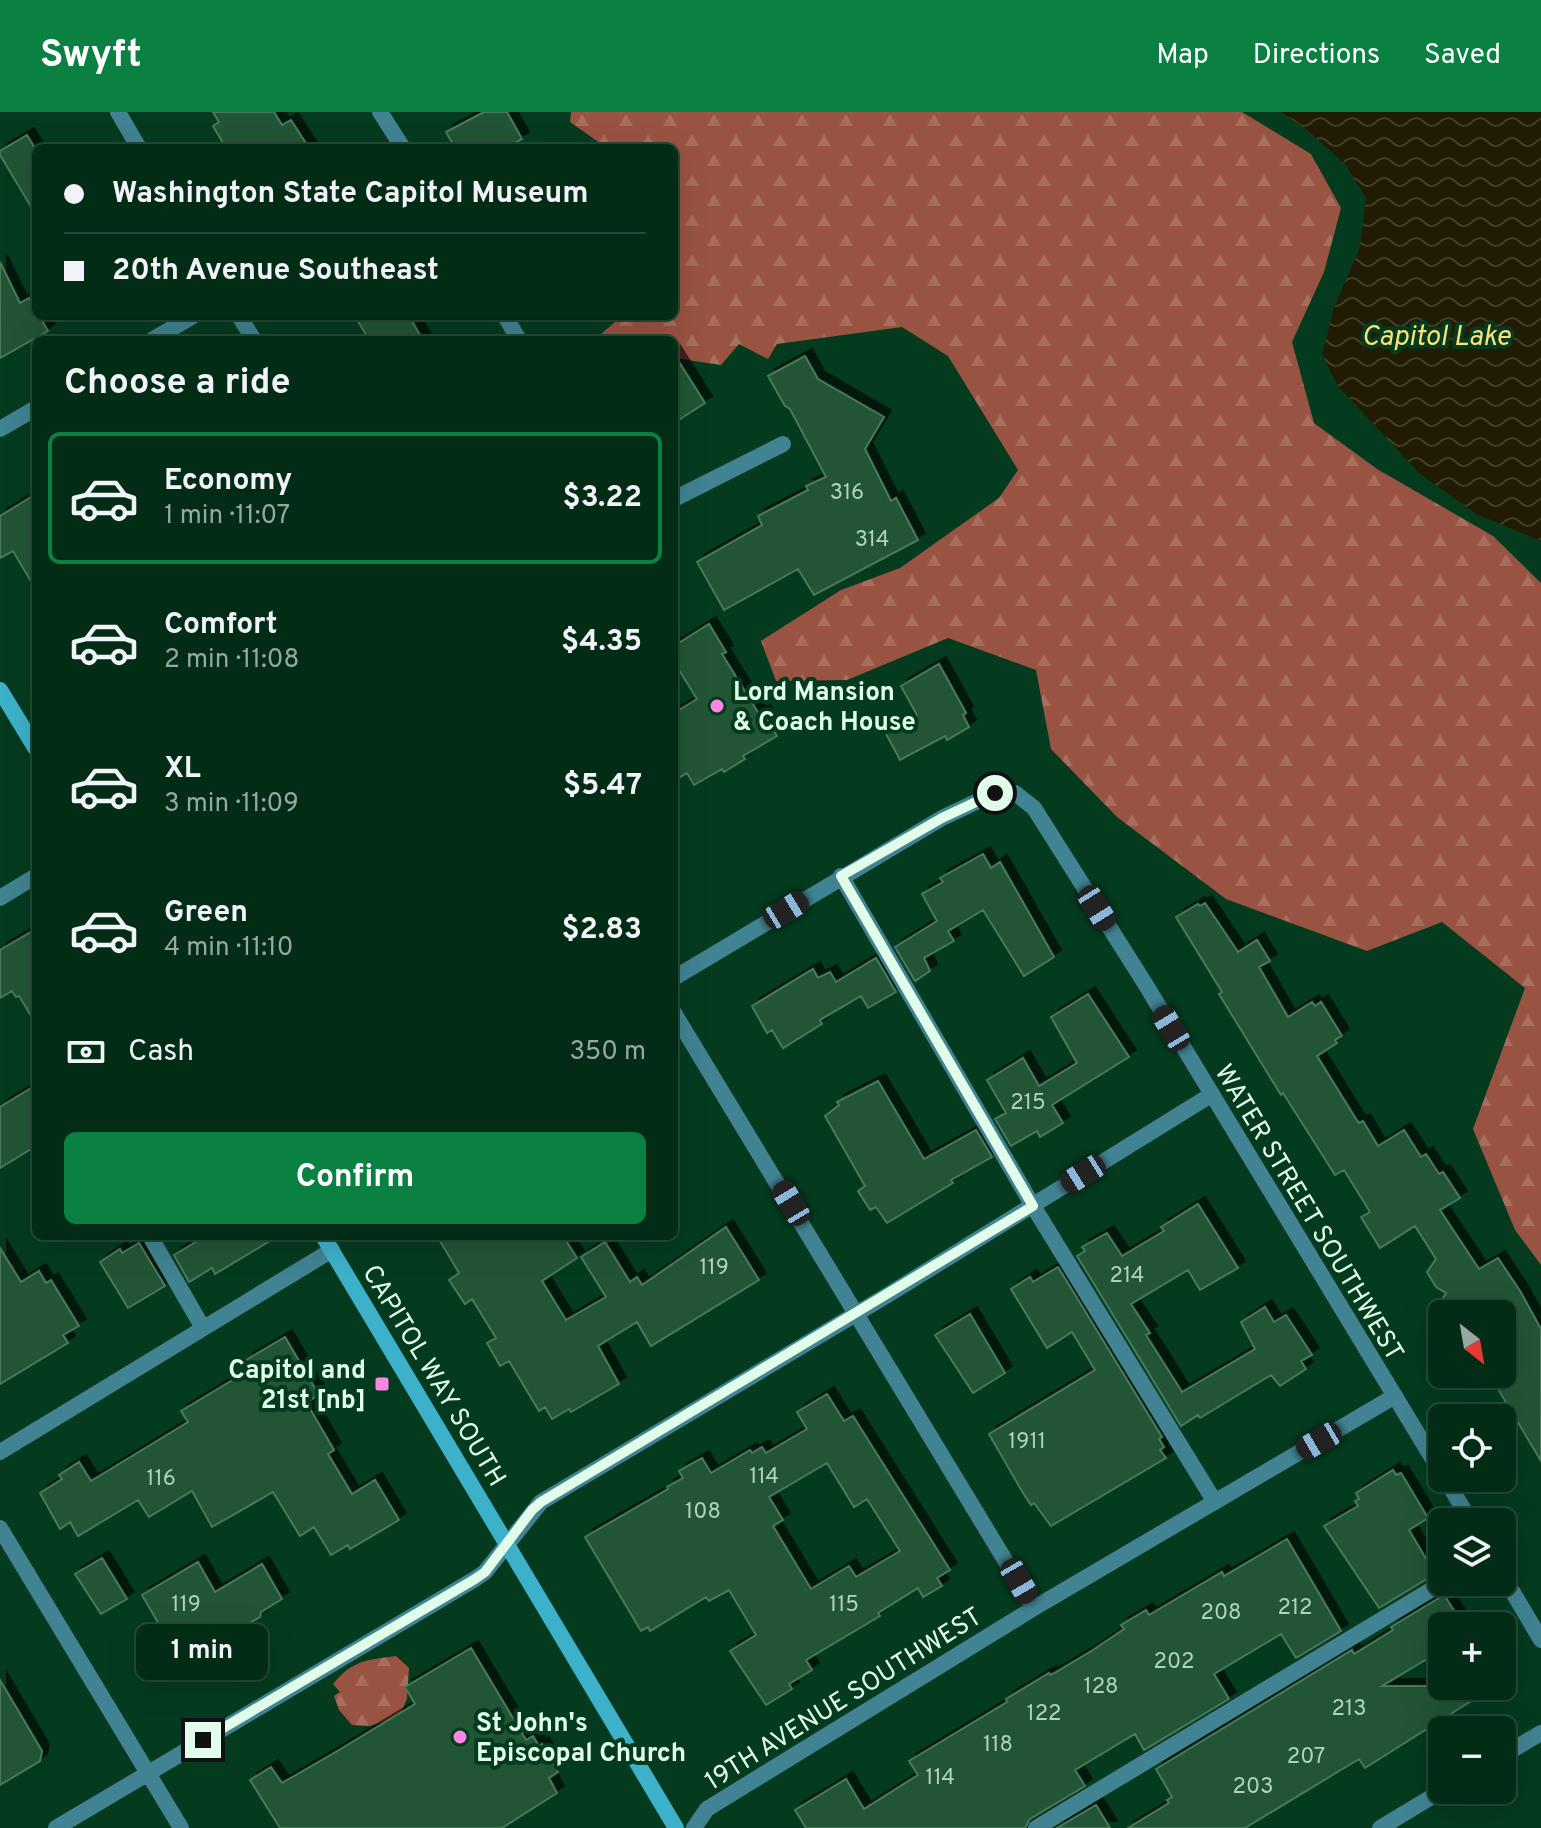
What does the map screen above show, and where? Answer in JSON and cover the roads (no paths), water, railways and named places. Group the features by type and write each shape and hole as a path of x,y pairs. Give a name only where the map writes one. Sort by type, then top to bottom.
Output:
{"main road":[{"path":"0,690 32,742"},
{"name":"CAPITOL WAY SOUTH","path":"328,1243 676,1828"}],"street":[{"path":"118,112 137,144"},
{"path":"380,112 400,144"},
{"path":"159,336 186,320"},
{"path":"0,429 32,410"},
{"path":"678,497 783,444"},
{"name":"WATER STREET SOUTHWEST","path":"841,876 942,818 995,793 1015,793 1034,808 1144,982 1428,1451"},
{"path":"678,976 841,876 1033,1206 1215,1502"},
{"path":"0,898 32,878"},
{"path":"678,1020 1034,1608"},
{"path":"56,1828 475,1579 485,1572 541,1502 857,1313 1211,1095"},
{"path":"155,1240 203,1328"},
{"path":"0,1452 203,1328 328,1243"},
{"name":"19TH AVENUE SOUTHWEST","path":"694,1828 707,1809 1034,1608 1395,1396"},
{"path":"0,1528 181,1828"},
{"path":"1036,1828 1428,1592"},
{"path":"1515,1596 1541,1640"},
{"path":"1516,1748 1541,1733"},
{"path":"1380,1828 1428,1799"}],"water":[{"name":"Capitol Lake","path":"1281,112 1541,112 1541,541 1476,514 1419,473 1337,385 1322,354 1334,308 1360,247 1366,198 1345,164 1306,129"}],"place":[{"name":"Lord Mansion & Coach House","path":"717,706"},
{"name":"Capitol and 21st [nb]","path":"382,1384"},
{"name":"St John's Episcopal Church","path":"460,1737"}]}
